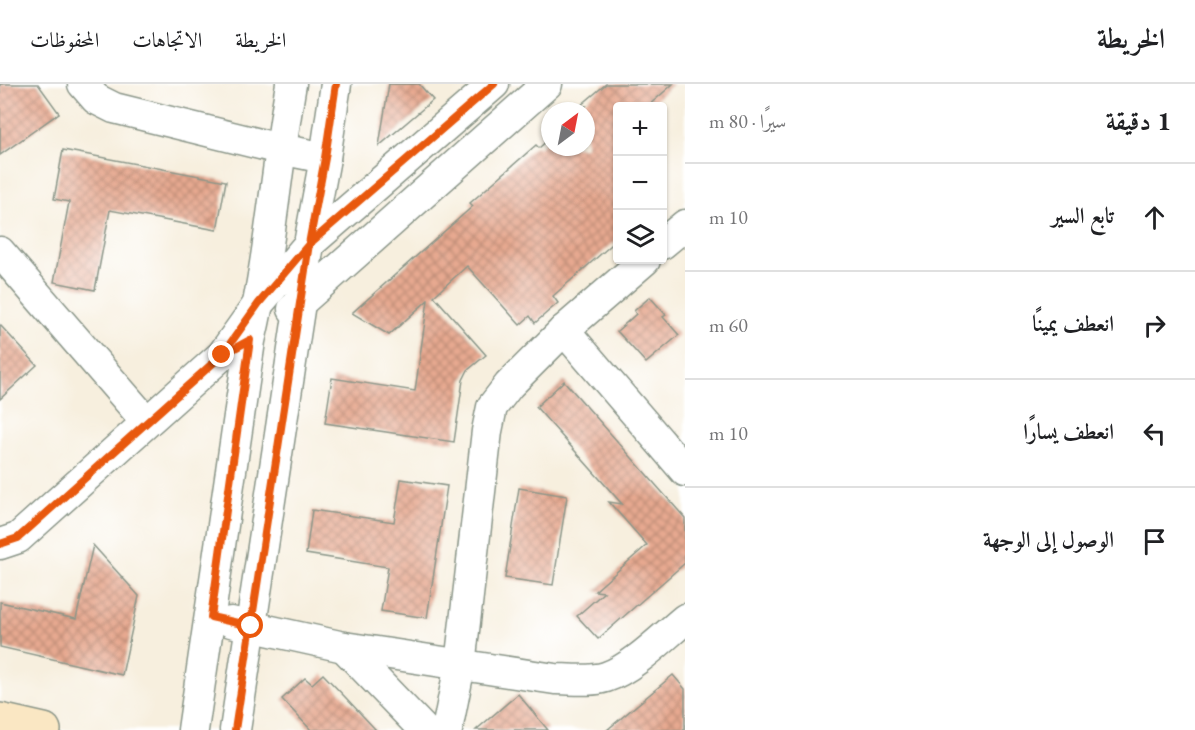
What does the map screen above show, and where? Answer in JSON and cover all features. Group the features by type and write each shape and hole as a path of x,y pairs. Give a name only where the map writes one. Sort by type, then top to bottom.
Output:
{"main road":[{"path":"0,720 44,730"}],"street":[{"path":"83,84 96,99 114,108 325,158"},
{"path":"193,730 250,340 259,303 291,84"},
{"path":"236,730 309,243 336,84"},
{"path":"222,355 259,303 309,243 494,84"},
{"path":"0,544 18,538 222,355 250,340 301,303 547,84"},
{"path":"667,241 685,225"},
{"path":"0,252 146,421"},
{"path":"447,730 460,665 492,407 509,385 564,330 640,264"},
{"path":"564,330 685,471"},
{"path":"211,617 344,647 555,679 583,680 606,677 628,665 685,619"},
{"path":"344,647 424,730"}],"building":[{"path":"0,84 38,84 59,113 0,155"},
{"path":"389,84 419,84 433,100 379,146"},
{"path":"606,84 673,84 653,102 613,102 613,243 553,296 558,303 535,323 530,316 520,325 467,266 434,296 486,355 468,370 463,380 454,442 325,423 332,378 415,391 428,300 389,335 352,313 473,206 470,203 536,145 539,148 541,146 541,156 595,156 595,102 585,102"},
{"path":"63,150 226,181 217,230 110,210 95,290 54,282 69,202 54,199"},
{"path":"650,297 679,335 646,363 617,331"},
{"path":"0,325 37,365 0,399"},
{"path":"564,381 685,518 685,563 598,639 577,616 604,592 595,591 647,545 609,502 622,504 536,407"},
{"path":"401,479 447,486 427,618 381,611 388,567 306,554 312,510 394,522"},
{"path":"519,488 567,496 553,585 505,578"},
{"path":"93,545 139,596 122,675 0,647 0,602 76,619"},
{"path":"323,674 376,730 311,730 282,699 305,678 312,684"},
{"path":"673,675 685,689 685,730 607,730"},
{"path":"518,694 548,730 476,730"}],"cycle path":[{"path":"235,730 309,244 336,84"},
{"path":"0,544 18,538 222,355 259,303 309,244 494,84"}],"route":[{"path":"222,355 250,340 211,617 251,626"}]}
